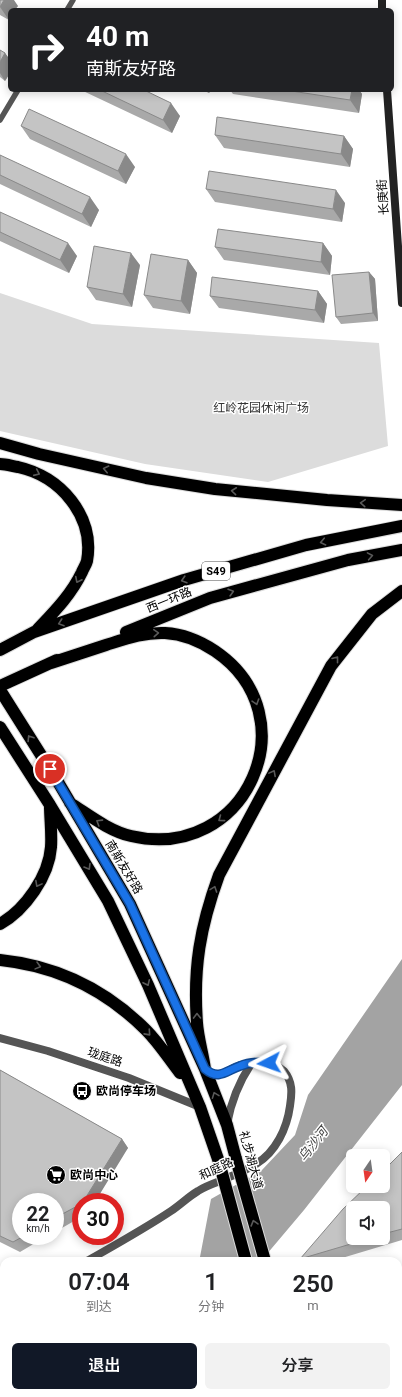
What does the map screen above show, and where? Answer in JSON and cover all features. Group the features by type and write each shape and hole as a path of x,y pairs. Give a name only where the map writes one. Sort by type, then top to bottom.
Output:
{"highway":[{"path":"0,443 146,478 215,489 327,500 402,505"},
{"path":"0,464 27,469 47,478 68,495 81,514 88,536 86,562 76,584 59,607 34,632"},
{"name":"西一环路","path":"0,650 34,632 184,580 306,545 402,526"},
{"name":"西一环路","path":"0,686 51,663 210,598 348,560 402,550"},
{"path":"205,1069 197,1024 197,960 199,942 208,906 219,875 331,666 372,614 402,591"},
{"path":"51,663 138,635 164,633 186,636 207,646 227,659 243,678 254,697 261,719 261,744 255,774 242,798 224,817 207,828 189,835 171,839 150,840 130,836 107,826 70,803"},
{"name":"南斯友好路","path":"0,690 130,904 205,1069"},
{"path":"0,727 50,805 108,901 148,985 200,1107 219,1162 245,1257"},
{"path":"0,924 6,921 23,905 37,887 45,870 51,847 50,805"},
{"path":"0,960 21,962 44,968 68,976 95,989 120,1006 147,1031 190,1085"},
{"name":"礼步湖大道","path":"205,1069 227,1125 264,1257"}],"street":[{"name":"长庚街","path":"387,92 402,303"},
{"name":"珑庭路","path":"0,1038 48,1051 130,1078 200,1107"},
{"name":"和庭路","path":"94,1257 172,1211 198,1191 256,1164 271,1151 283,1132 289,1110 292,1087 285,1072 278,1066 261,1062 240,1065 230,1071 216,1074 210,1073 205,1069"},
{"path":"227,1125 235,1095 251,1064"}],"lane":[{"path":"0,120 17,92"}],"green space":[{"name":"红岭花园休闲广场","path":"0,293 92,324 379,343 388,446 268,482 145,464 0,431"}],"water":[{"name":"乌沙河","path":"402,959 402,1085 352,1149 346,1149 346,1156 264,1257 200,1257 211,1199 262,1170 295,1135 308,1095"}],"building":[{"path":"0,0 4,0 0,7"},
{"path":"0,50 5,53 0,62"},
{"path":"104,92 148,92 171,103 163,120"},
{"path":"298,92 352,92 350,100"},
{"path":"29,109 126,154 118,171 21,126"},
{"path":"217,117 344,136 341,154 215,135"},
{"path":"0,155 90,197 82,214 0,175"},
{"path":"209,171 336,190 333,209 206,189"},
{"path":"0,212 68,243 60,260 0,232"},
{"path":"218,229 323,243 321,262 215,247"},
{"path":"94,246 131,253 123,294 87,287"},
{"path":"151,254 188,260 181,301 144,295"},
{"path":"369,272 373,313 336,317 332,275"},
{"path":"212,277 318,291 315,310 210,296"},
{"name":"欧尚中心","path":"0,1070 122,1139 89,1193 72,1193 72,1209 64,1213 64,1193 12,1193 12,1242 0,1236"},
{"path":"402,1152 402,1229 390,1232 390,1201 351,1201 360,1193 390,1193 390,1164"},
{"path":"346,1206 346,1245 347,1245 307,1257 302,1257"}],"place":[{"name":"欧尚停车场","path":"82,1091"},
{"name":"欧尚中心","path":"56,1175"}],"route":[{"path":"50,769 130,904 205,1069 210,1073 222,1074 240,1065 261,1062 269,1063"}]}
